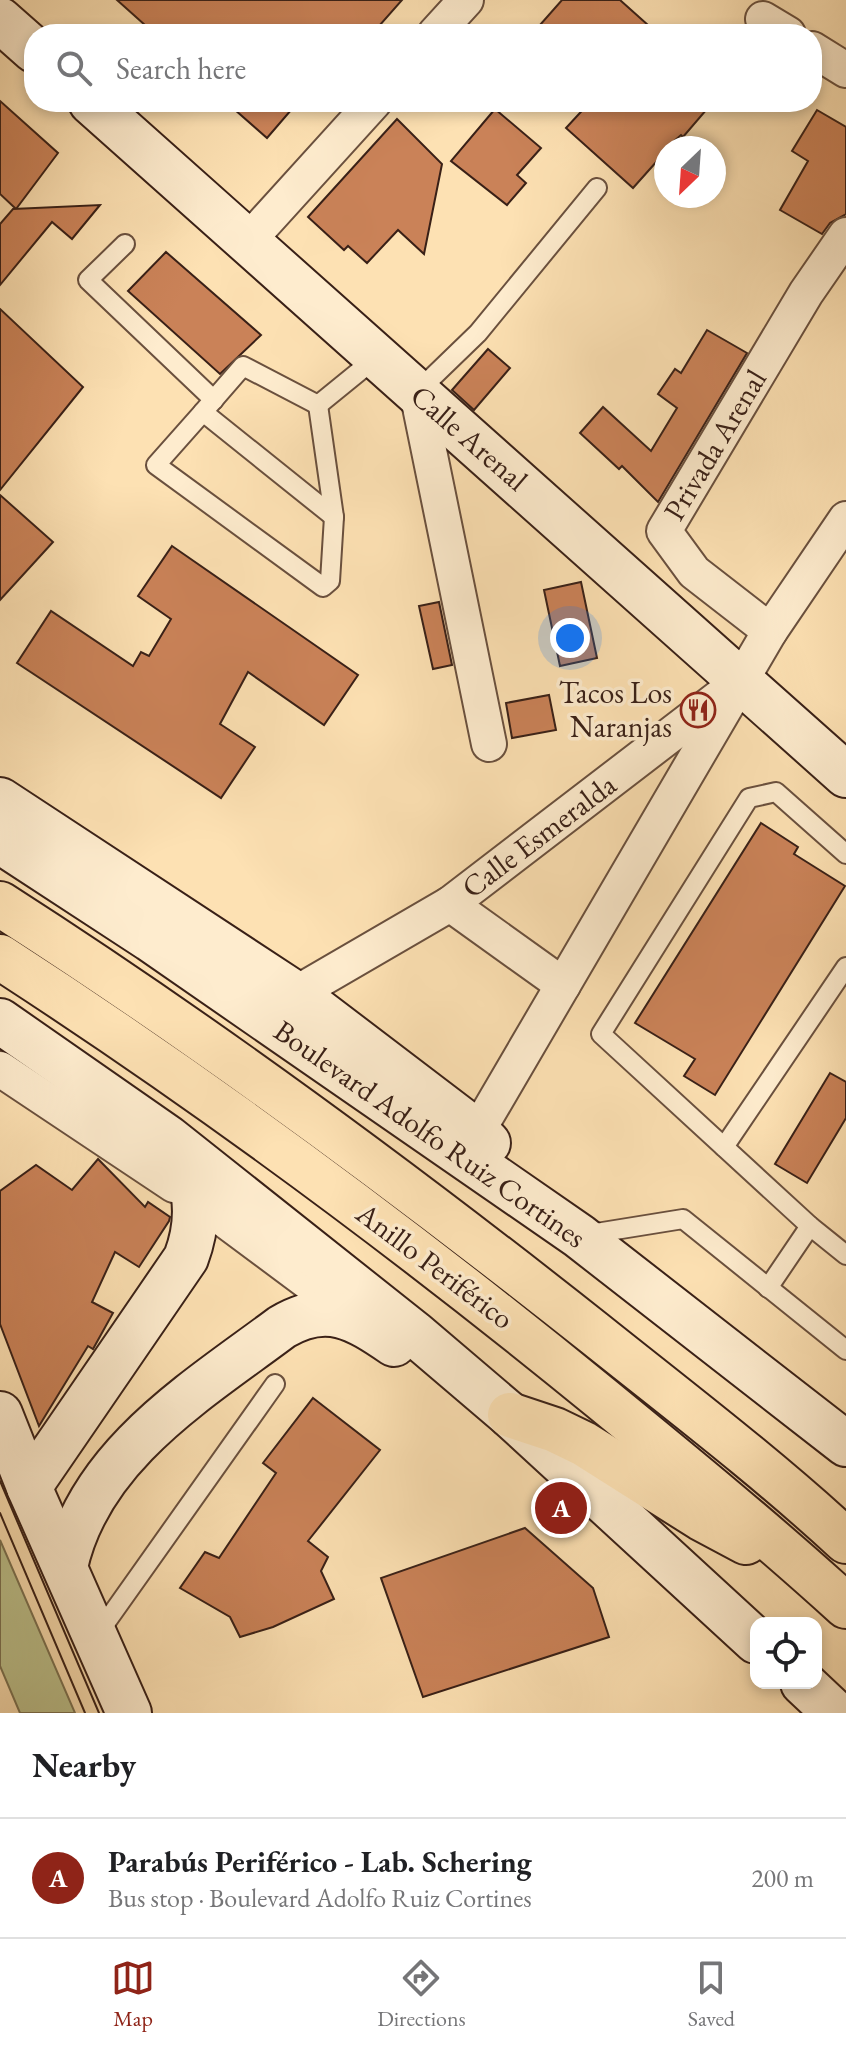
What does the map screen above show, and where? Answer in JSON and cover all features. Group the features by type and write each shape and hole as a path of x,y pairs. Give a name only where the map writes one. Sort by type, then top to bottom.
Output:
{"highway":[{"name":"Anillo Periférico","path":"0,904 125,984 325,1126 539,1289 781,1482 846,1541"},
{"name":"Anillo Periférico","path":"0,957 299,1164 520,1332 738,1510 846,1606"},
{"path":"510,1415 555,1430 584,1444 701,1518 811,1574"}],"main road":[{"path":"0,20 24,41"},
{"name":"Calle Arenal","path":"102,112 846,775"},
{"path":"0,800 297,995 477,1132 579,1236"},
{"name":"Boulevard Adolfo Ruiz Cortines","path":"0,841 150,939 579,1236 846,1444"},
{"path":"0,1021 168,1138 472,1382 750,1635"},
{"path":"29,1487 178,1273 192,1242 196,1208 188,1171 168,1138"},
{"path":"65,1567 78,1524 97,1492 132,1447 158,1421 293,1320 332,1313 362,1322 401,1350 472,1382"},
{"path":"0,1414 129,1713"},
{"path":"809,1689 835,1713"}],"street":[{"path":"444,24 466,0"},
{"path":"822,55 846,70"},
{"path":"247,242 365,112"},
{"name":"Privada Arenal","path":"770,631 694,572 664,531 806,293 846,235"},
{"path":"417,392 489,744"},
{"name":"Calle Esmeralda","path":"477,1132 770,631 846,519"},
{"name":"Calle Esmeralda","path":"258,1014 297,995 450,904 742,680"},
{"name":"Calle Esmeralda","path":"450,904 563,985"},
{"path":"0,1069 174,1185"},
{"path":"218,1215 362,1322"}],"lane":[{"path":"417,392 478,333 597,188"},
{"path":"125,244 88,280 208,406 334,517"},
{"path":"318,405 377,357"},
{"path":"243,366 318,405 334,517 330,581 323,587 156,465 243,366"},
{"path":"846,854 776,792 749,798 601,1034 810,1226 846,1255"},
{"path":"724,1147 846,967"},
{"path":"579,1236 683,1219 846,1350"},
{"path":"768,1288 810,1226"},
{"path":"95,1637 275,1384"}],"green space":[{"path":"0,1540 75,1713 20,1713 0,1666"}],"building":[{"path":"117,0 402,0 381,24 144,24"},
{"path":"562,0 620,0 647,24 541,24"},
{"path":"0,101 58,153 16,209 0,194"},
{"path":"237,112 289,112 267,138"},
{"path":"492,112 499,112 541,148 517,175 526,183 507,205 451,161"},
{"path":"581,112 704,112 684,136 654,136 654,164 633,188 566,128"},
{"path":"816,112 846,127 846,214 830,223 822,234 780,210 808,161 792,151"},
{"path":"397,119 442,164 424,254 398,230 367,263 348,246 344,250 308,217"},
{"path":"100,205 72,239 52,222 0,285 0,224 13,209"},
{"path":"166,252 261,335 220,374 128,291"},
{"path":"0,309 83,387 0,490"},
{"path":"707,330 747,353 658,502 622,466 619,469 580,433 603,407 651,451 677,408 658,394 675,369 681,373"},
{"path":"488,349 510,368 474,410 452,390"},
{"path":"0,495 53,542 0,600"},
{"path":"172,546 358,675 324,725 248,672 220,724 255,747 221,798 17,663 51,611 133,666 141,652 149,656 171,619 138,596"},
{"path":"581,582 597,658 560,666 544,590"},
{"path":"439,602 452,665 433,669 419,606"},
{"path":"549,695 556,730 512,738 506,703"},
{"path":"761,823 798,847 794,854 845,886 715,1095 684,1076 695,1059 635,1023"},
{"path":"830,1073 846,1082 846,1118 807,1183 775,1164"},
{"path":"98,1159 145,1207 148,1202 170,1217 139,1267 115,1252 92,1302 113,1313 93,1349 88,1346 39,1426 0,1324 0,1191 36,1165 72,1190"},
{"path":"313,1398 380,1450 308,1541 328,1557 321,1571 334,1599 273,1627 240,1637 230,1617 180,1588 205,1552 219,1558 276,1473 263,1463"},
{"path":"525,1528 593,1588 609,1637 423,1697 381,1578"}],"tram line":[{"path":"0,1481 99,1713"},
{"path":"0,1513 85,1713"}],"place":[{"name":"Tacos Los Naranjas","path":"698,710"},
{"name":"Parabús Periférico - Lab. Schering","path":"561,1508"}]}
